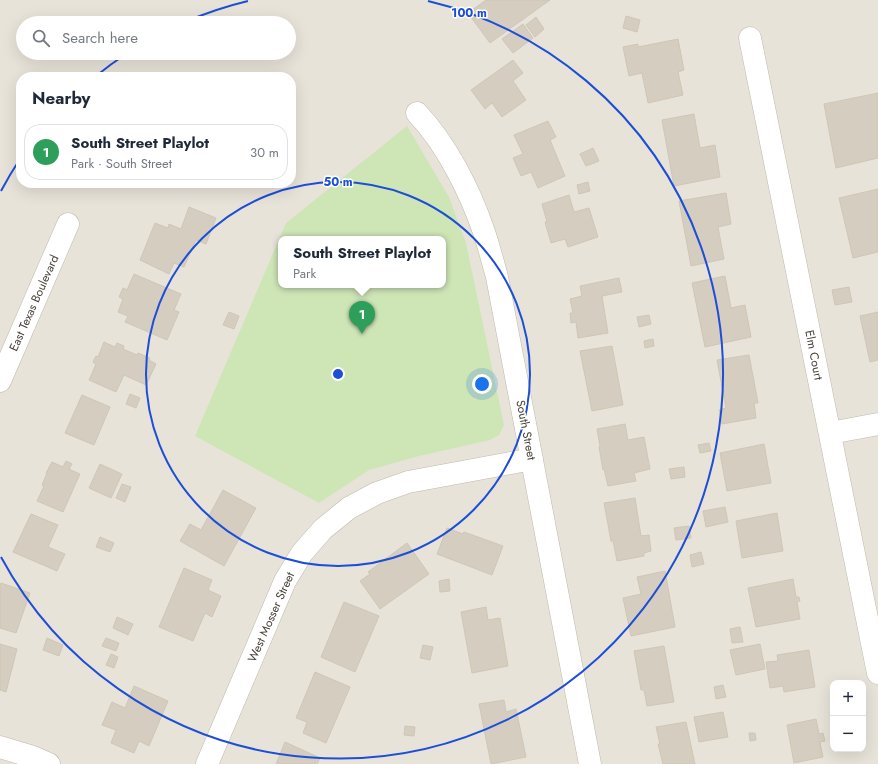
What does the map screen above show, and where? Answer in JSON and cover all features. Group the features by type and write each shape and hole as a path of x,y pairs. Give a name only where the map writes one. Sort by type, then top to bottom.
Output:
{"street":[{"name":"Elm Court","path":"750,38 878,673"},
{"name":"South Street","path":"417,113 445,148 467,189 484,232 497,277 590,764"},
{"name":"East Texas Boulevard","path":"0,381 68,224"},
{"path":"830,433 878,424"},
{"name":"West Mosser Street","path":"207,764 285,581 302,553 323,529 349,508 377,492 408,482 532,458"},
{"path":"0,747 33,757 49,764"}],"shaded area":[{"path":"0,0 878,0 878,764 0,764"}],"green space":[{"path":"407,126 449,197 466,243 504,425 499,435 490,440 419,456 369,470 319,503 195,436 278,242 278,288 446,288 446,236 280,236 286,223"}],"building":[{"path":"486,0 550,0 490,43 468,13"},
{"path":"626,16 640,20 637,32 623,28"},
{"path":"536,17 544,29 535,37 526,25"},
{"path":"523,24 533,38 513,53 502,39"},
{"path":"678,39 684,70 678,72 683,95 648,103 642,73 629,76 623,47 638,44 638,47"},
{"path":"513,60 523,73 513,81 526,100 502,117 492,103 485,109 471,90"},
{"path":"878,93 878,158 836,168 824,104"},
{"path":"694,114 700,148 715,145 720,177 674,186 662,120"},
{"path":"548,121 556,137 550,140 565,176 538,188 531,172 521,176 513,158 523,154 514,135"},
{"path":"593,148 599,161 586,166 580,154"},
{"path":"588,182 590,191 579,194 577,185"},
{"path":"878,189 878,252 853,258 839,198"},
{"path":"726,193 731,224 718,227 724,259 691,266 679,201"},
{"path":"569,195 574,212 589,208 598,237 568,247 565,239 551,243 542,204"},
{"path":"189,207 216,218 206,244 196,240 184,267 174,263 169,274 140,260 155,223 168,228 169,224 181,229"},
{"path":"134,274 181,294 174,310 179,312 167,340 125,322 128,316 118,312 123,299 119,297 123,288 127,290"},
{"path":"725,276 731,308 745,305 751,337 705,347 692,283"},
{"path":"619,278 622,292 602,296 608,333 578,338 576,322 571,323 570,313 573,313 570,299 582,296 580,286"},
{"path":"849,287 852,302 835,305 832,290"},
{"path":"229,312 239,316 234,329 223,325"},
{"path":"878,312 878,360 870,362 860,316"},
{"path":"649,315 651,324 639,327 637,317"},
{"path":"653,339 654,346 645,348 644,341"},
{"path":"104,342 115,347 117,343 124,346 123,349 137,355 138,353 150,358 149,360 156,364 146,385 124,375 116,392 89,380 96,364 93,362 96,356 98,357"},
{"path":"612,346 623,405 592,411 580,351"},
{"path":"749,355 758,403 754,403 756,418 722,424 719,410 726,408 717,360"},
{"path":"130,394 140,398 136,408 126,404"},
{"path":"82,395 110,407 94,445 65,433"},
{"path":"625,424 628,440 644,437 650,469 634,473 636,481 608,486 604,469 603,470 597,429"},
{"path":"709,443 711,451 700,453 698,445"},
{"path":"764,444 771,483 727,491 720,453"},
{"path":"66,461 72,464 69,469 80,474 63,512 37,501 44,486 42,485 46,473 52,462 63,467"},
{"path":"100,464 122,474 111,498 89,488"},
{"path":"684,467 685,477 671,479 669,469"},
{"path":"122,484 131,487 125,502 116,498"},
{"path":"223,490 256,508 224,566 180,541 190,524 201,530"},
{"path":"635,498 641,536 649,535 651,551 644,553 644,556 617,561 613,541 611,541 604,503"},
{"path":"725,507 728,522 706,527 703,511"},
{"path":"777,513 783,551 742,558 736,521"},
{"path":"31,514 58,525 48,547 65,554 57,571 13,552"},
{"path":"689,526 691,538 676,540 674,528"},
{"path":"447,528 463,534 464,532 503,546 492,575 437,554"},
{"path":"100,537 114,543 110,552 96,547"},
{"path":"407,543 429,574 380,609 360,581 370,574 368,572"},
{"path":"701,552 704,564 692,567 690,555"},
{"path":"184,568 212,580 208,590 221,596 212,617 205,613 193,641 159,627"},
{"path":"665,571 675,627 631,636 623,598 641,594 637,577"},
{"path":"449,579 450,591 440,592 439,581"},
{"path":"793,579 796,597 799,597 800,601 797,602 800,619 756,627 748,588"},
{"path":"1,583 30,593 16,633 0,628"},
{"path":"344,602 379,616 355,672 321,657"},
{"path":"486,607 488,620 500,618 508,666 472,673 461,612"},
{"path":"117,617 133,624 128,635 113,628"},
{"path":"740,627 743,642 732,643 730,629"},
{"path":"47,638 63,645 59,656 43,650"},
{"path":"106,638 119,643 116,651 102,646"},
{"path":"0,644 17,649 6,692 0,690"},
{"path":"760,644 765,669 736,675 730,650"},
{"path":"423,645 433,647 430,660 420,658"},
{"path":"664,646 674,702 647,706 644,690 641,690 634,651"},
{"path":"809,650 815,687 784,692 783,686 770,688 766,662 778,661 777,655"},
{"path":"111,654 118,657 114,668 106,665"},
{"path":"315,672 350,687 326,743 303,733 307,722 296,718"},
{"path":"723,685 726,697 716,699 714,687"},
{"path":"134,686 168,701 149,746 139,741 134,753 111,743 116,730 102,725 112,702 125,708"},
{"path":"504,700 506,712 516,709 526,757 491,764 479,704"},
{"path":"723,712 728,737 699,742 694,717"},
{"path":"816,719 819,734 823,733 825,741 820,742 823,757 794,763 787,725"},
{"path":"686,722 695,764 663,764 656,727"},
{"path":"405,726 415,727 414,736 404,735"},
{"path":"749,733 755,733 756,740 750,741"},
{"path":"285,742 320,758 317,764 276,764"}],"place":[{"name":"South Street Playlot","path":"362,334"}]}
